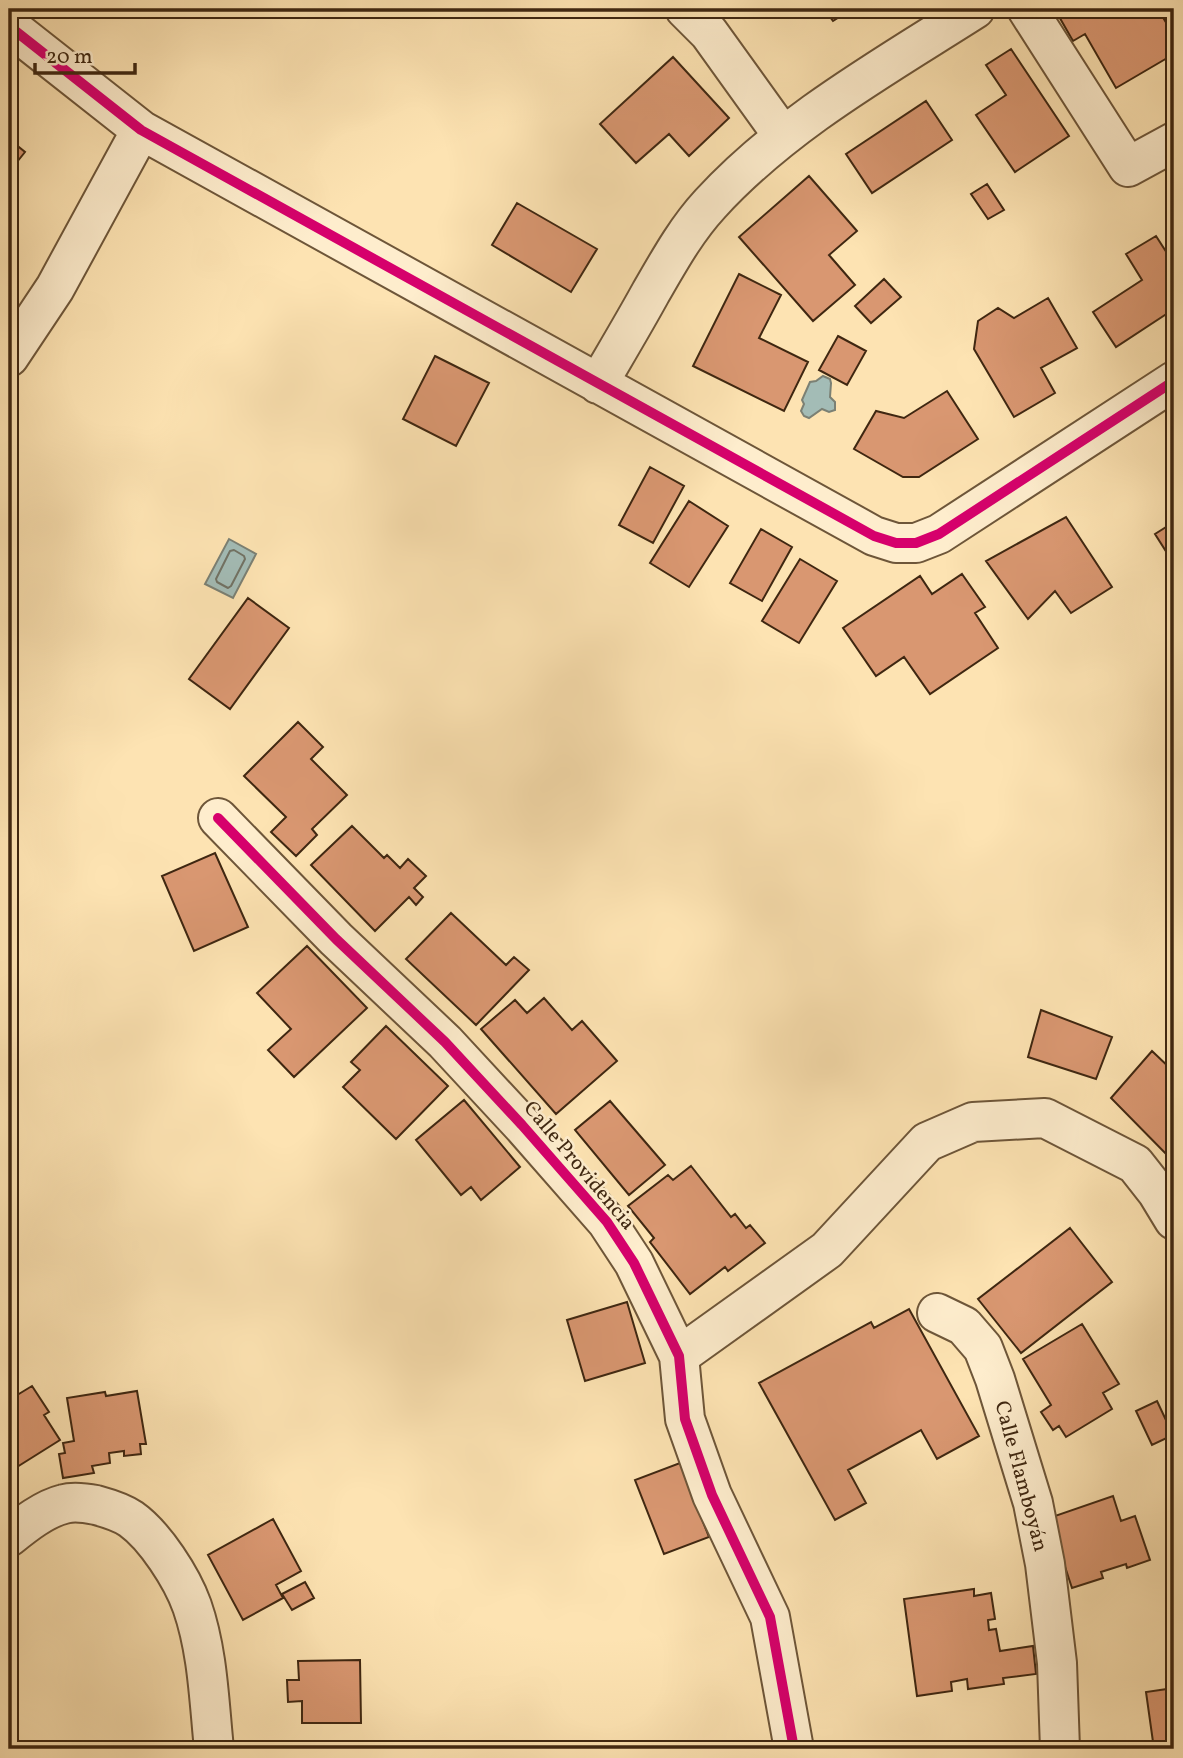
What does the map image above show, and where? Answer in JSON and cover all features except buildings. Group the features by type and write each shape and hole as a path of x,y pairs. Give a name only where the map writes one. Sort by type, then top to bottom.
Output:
{"street":[{"path":"685,9 709,33 783,136"},
{"path":"598,384 681,241 710,204 740,174 783,136 862,81 975,9"},
{"path":"1027,9 1128,167 1174,142"},
{"path":"9,26 141,130 874,536 896,543 916,543 939,534 1174,381"},
{"path":"9,357 55,288 141,130"},
{"name":"Calle Providencia","path":"218,818 336,939 445,1042 607,1222 634,1263 680,1356 685,1419 712,1495 770,1617 794,1749"},
{"path":"680,1356 827,1250 927,1142 973,1122 1045,1118 1135,1164 1174,1220"},
{"name":"Calle Flamboyán","path":"937,1313 964,1326 983,1348 1033,1503 1045,1564 1057,1664 1060,1749"},
{"path":"9,1536 35,1517 65,1503 86,1503 107,1508 130,1518 149,1535 169,1561 191,1604 205,1656 214,1749"}],"water":[{"path":"823,376 830,379 830,397 835,402 835,410 829,412 822,409 809,418 804,416 801,411 804,404 802,400 810,382"},
{"path":"229,539 256,554 233,598 205,584"}],"cycle path":[{"path":"9,26 141,130 874,536 896,543 916,543 939,534 1174,381"},
{"path":"218,818 336,939 445,1042 607,1222 634,1263 679,1356 685,1419 712,1495 770,1617 794,1749"}]}
